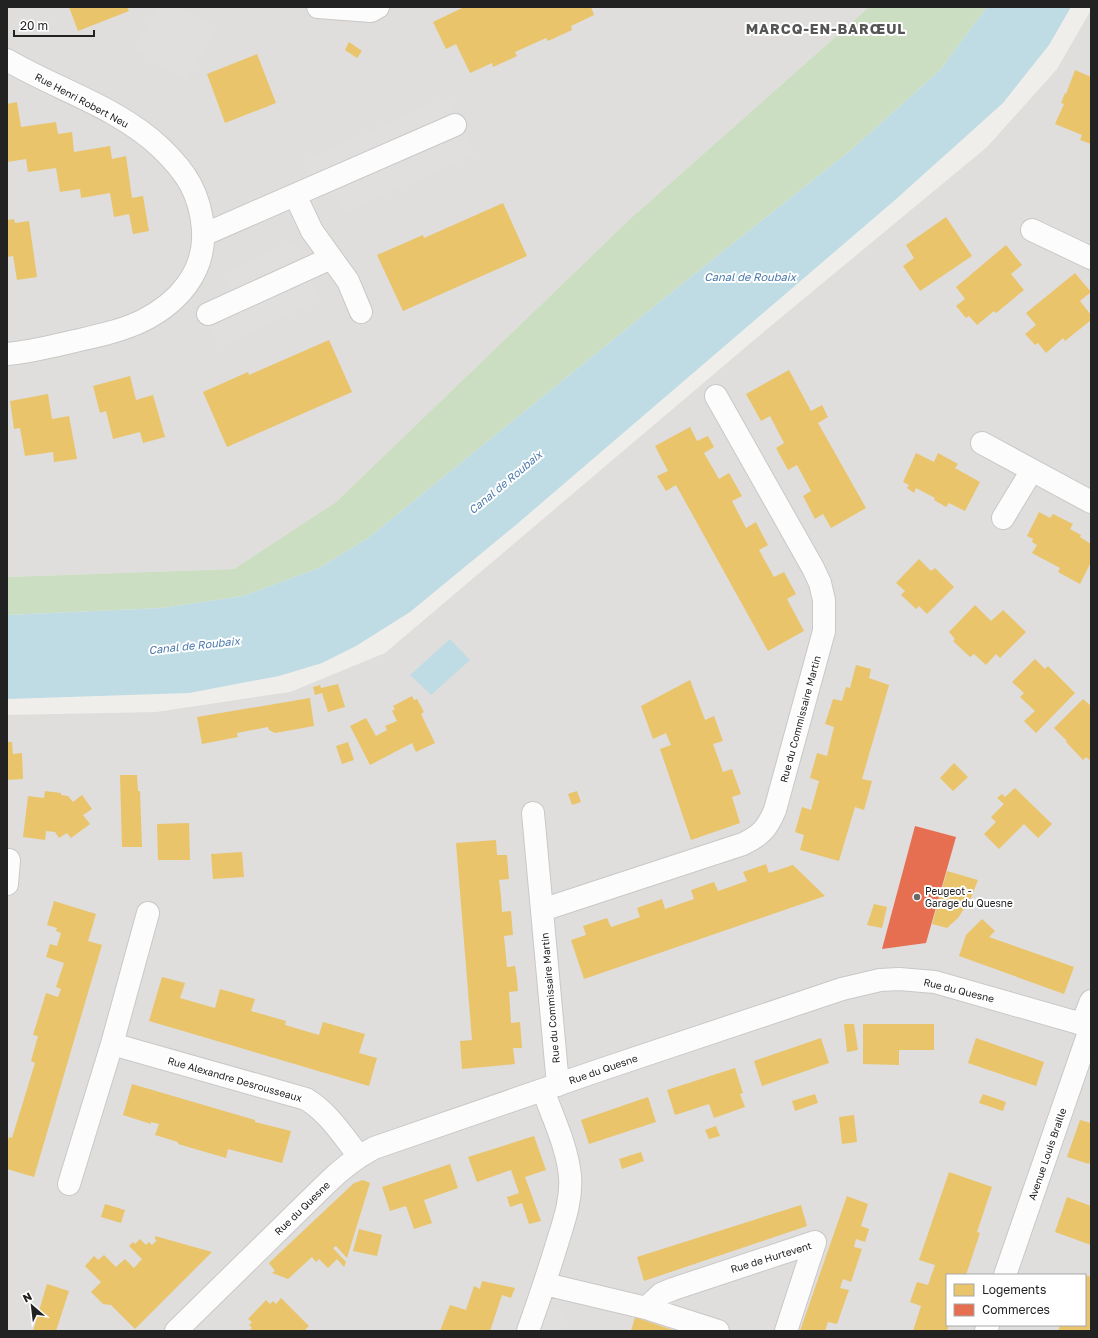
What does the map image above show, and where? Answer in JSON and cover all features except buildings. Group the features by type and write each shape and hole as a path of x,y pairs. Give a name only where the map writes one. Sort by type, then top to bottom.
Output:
{"street":[{"path":"318,7 371,11 378,7"},
{"name":"Rue Henri Robert Neu","path":"7,60 113,114 141,132 160,147 184,172 195,191 202,218 203,235 201,256 195,274 185,288 171,302 156,313 140,322 94,336 44,348 7,354"},
{"path":"203,235 455,125"},
{"path":"295,195 312,231 348,281 361,312"},
{"path":"1032,230 1091,258"},
{"path":"208,314 331,258"},
{"name":"Rue du Commissaire Martin","path":"542,910 743,844 763,832 770,823 775,810 824,631 824,600 820,583 813,568 716,396"},
{"path":"982,443 1091,502"},
{"path":"1003,518 1032,470"},
{"name":"Rue du Commissaire Martin","path":"533,813 542,910 551,1087"},
{"path":"7,884 9,860"},
{"path":"69,1184 112,1044 148,913"},
{"name":"Rue du Quesne","path":"176,1331 347,1164 374,1148 842,989 880,980 899,979 935,982 1088,1030"},
{"name":"Avenue Louis Braille","path":"1005,1274 1088,1030 1091,1001"},
{"name":"Rue Alexandre Desrousseaux","path":"112,1044 306,1099 316,1104 324,1112 359,1156"},
{"path":"528,1331 545,1284 567,1212 570,1196 568,1161 562,1142 551,1087"},
{"name":"Rue de Hurtevent","path":"646,1308 661,1294 673,1289 815,1242 786,1331"},
{"path":"545,1284 646,1308 718,1331"}],"shaded area":[{"path":"7,7 869,7 630,219 336,502 234,569 7,577"},
{"path":"160,7 180,7 217,29 186,80 134,49"},
{"path":"1091,10 1091,1331 7,1331 7,715 156,712 290,692 385,653 760,335 987,147 1057,69"},
{"path":"448,97 475,154 345,212 336,195 310,180 302,162"},
{"path":"293,242 320,300 220,347 200,304 231,290 223,274"},
{"path":"549,1306 566,1312 559,1331 540,1331"}],"green space":[{"path":"869,7 987,7 940,70 851,150 688,279 368,538 319,568 243,596 162,608 7,615 7,577 234,569 336,502 630,219"}],"water":[{"name":"Canal de Roubaix","path":"987,7 1071,7 1049,45 1003,103 895,200 517,524 410,612 356,646 322,663 279,676 189,693 7,699 7,615 162,608 243,596 319,568 368,538 688,279 851,150 940,70"},
{"path":"450,639 470,660 431,695 410,675"}],"place":[{"name":"Peugeot - Garage du Quesne","path":"917,897"}],"district":[{"name":"MARCQ-EN-BARŒUL","path":"826,28"}]}
